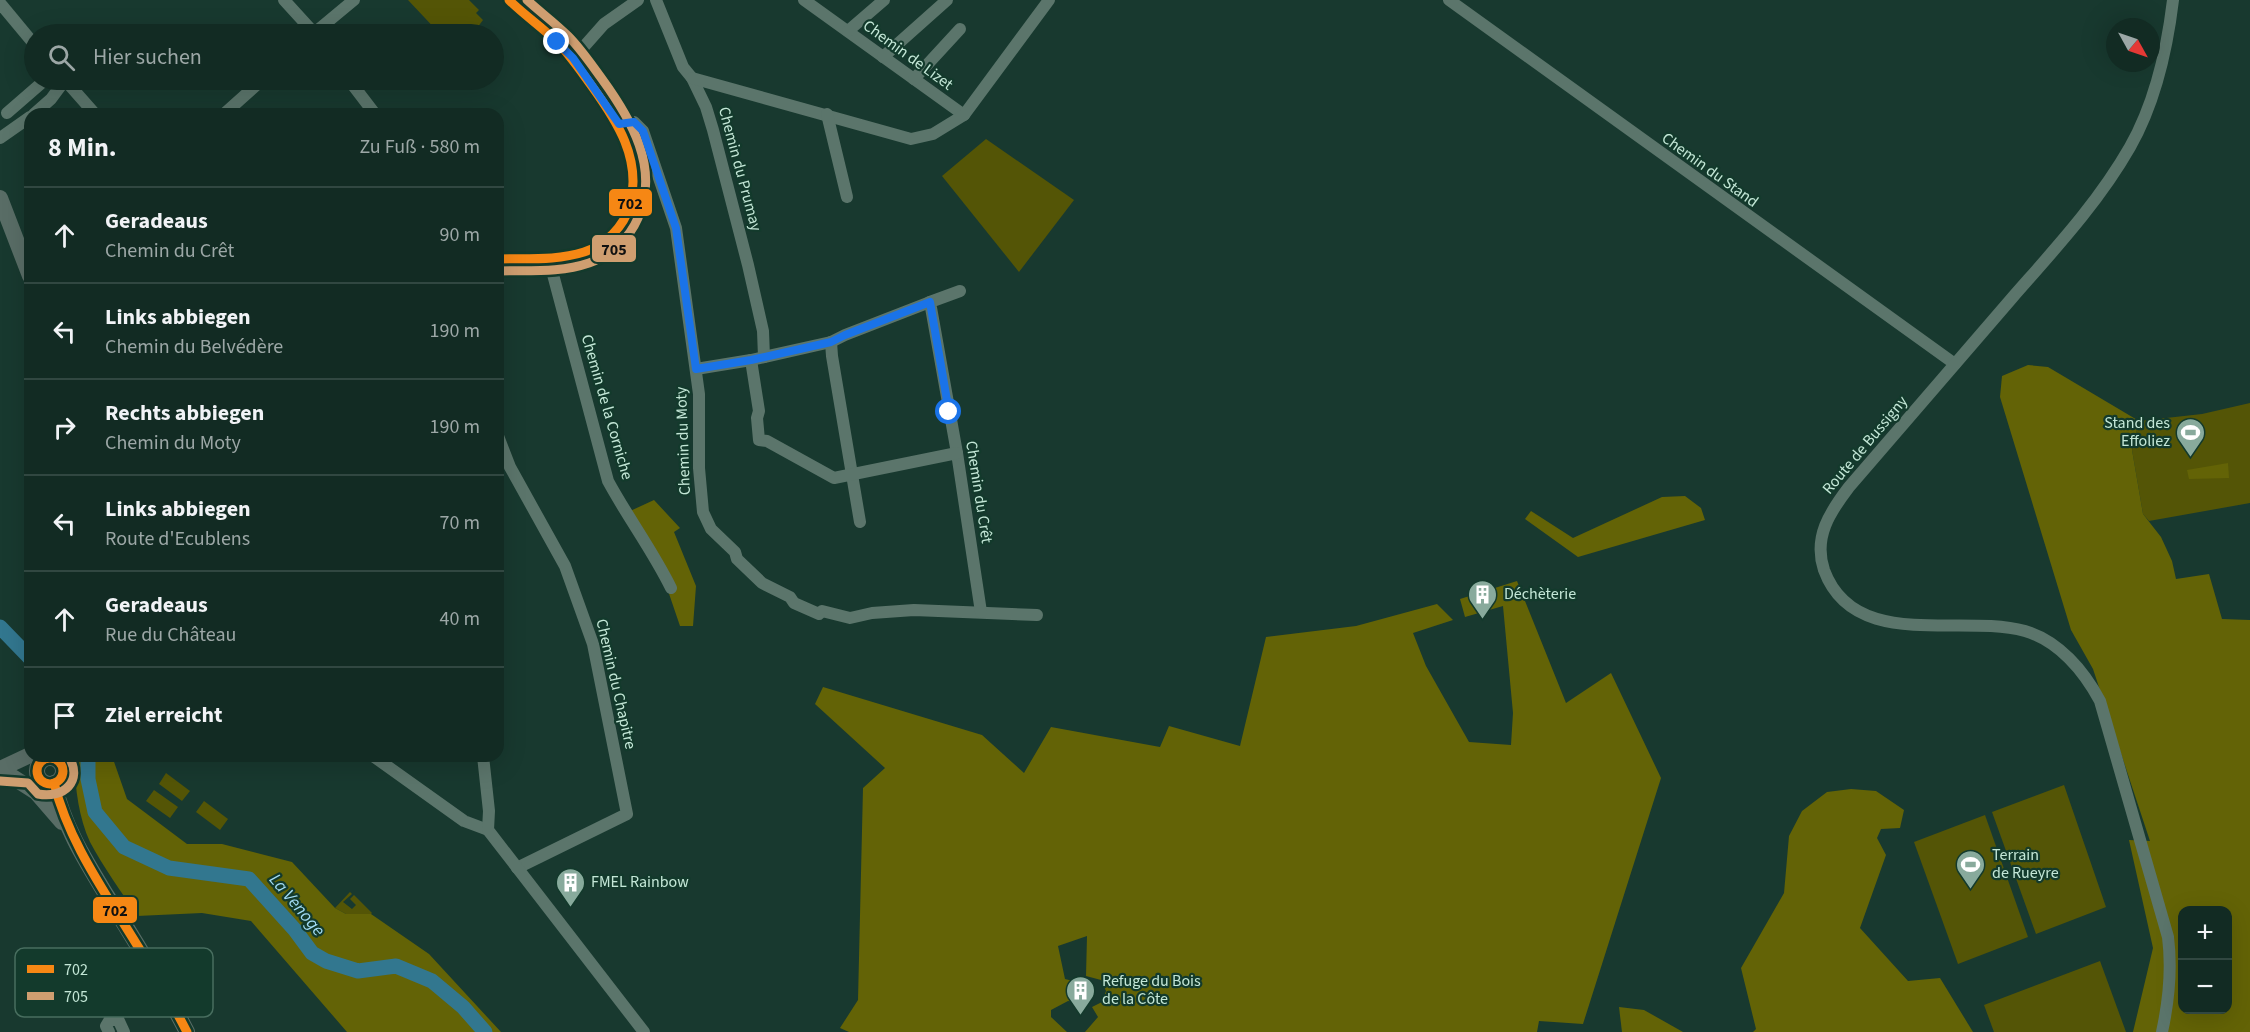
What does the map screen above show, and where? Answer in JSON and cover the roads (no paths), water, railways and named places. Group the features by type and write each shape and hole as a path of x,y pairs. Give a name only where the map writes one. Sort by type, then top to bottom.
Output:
{"main road":[{"path":"0,198 24,260"},
{"path":"0,769 24,758"},
{"path":"41,762 37,771 43,783 59,781 63,773 59,762"},
{"path":"0,769 37,771"},
{"path":"0,769 36,792 69,830 138,948"},
{"path":"54,783 69,830"},
{"path":"178,1017 187,1032"}],"street":[{"path":"284,0 305,24"},
{"path":"326,24 354,0"},
{"path":"504,259 571,255 597,246 616,230 628,213 633,200 634,174 619,124 573,58 509,0"},
{"path":"573,58 604,24 638,0"},
{"name":"Chemin du Prumay","path":"656,0 683,67 692,78 706,107 729,190 763,331 764,357"},
{"name":"Chemin de Lizet","path":"804,0 963,115"},
{"path":"848,31 884,0"},
{"path":"883,57 947,0"},
{"path":"692,78 911,139 933,134 963,115 1048,0"},
{"name":"Chemin du Stand","path":"1449,0 1742,213 1955,364"},
{"name":"Route de Bussigny","path":"2162,1032 2169,988 2168,937 2100,700 2085,675 2066,654 2026,631 1898,623 1873,619 1849,606 1836,593 1823,566 1821,530 1849,487 2103,190 2130,147 2157,82 2174,0"},
{"path":"0,3 24,32"},
{"path":"914,79 960,29"},
{"path":"7,113 33,90"},
{"path":"42,108 58,90"},
{"path":"74,90 90,108"},
{"path":"231,108 251,90"},
{"path":"357,90 370,108"},
{"path":"827,114 847,197"},
{"name":"Chemin du Moty","path":"619,124 634,122 643,131 676,228 696,369 701,423 699,473 703,512 711,529 762,583 789,597 794,603 819,614 822,611 850,618 872,613 914,610 1037,615"},
{"path":"0,138 24,123"},
{"name":"Chemin de la Corniche","path":"551,257 551,267 608,481 671,588"},
{"path":"696,369 751,360 831,342 960,291"},
{"name":"Chemin du Crêt","path":"930,302 957,453 981,612"},
{"path":"831,342 860,522"},
{"path":"751,360 759,411 757,418 759,440 767,441 834,478 957,453"},
{"name":"Chemin du Chapitre","path":"504,452 510,467 565,566 593,644 627,814 517,868"},
{"path":"381,762 464,821 488,830 644,1032"},
{"path":"484,762 489,811 488,830"},
{"path":"109,1032 105,1026 109,1021 118,1019 124,1032"}],"waterway":[{"name":"La Venoge","path":"0,627 24,652"},
{"name":"La Venoge","path":"88,762 88,779 95,812 124,847 169,868 249,879 295,930 312,953 326,961 358,971 396,966 432,981 463,1007 485,1032"}],"place":[{"name":"Stand des Effoliez","path":"2191,458"},
{"name":"Déchèterie","path":"1483,620"},
{"name":"Terrain de Rueyre","path":"1971,890"},
{"name":"FMEL Rainbow","path":"570,908"},
{"name":"Refuge du Bois de la Côte","path":"1081,1016"}]}
